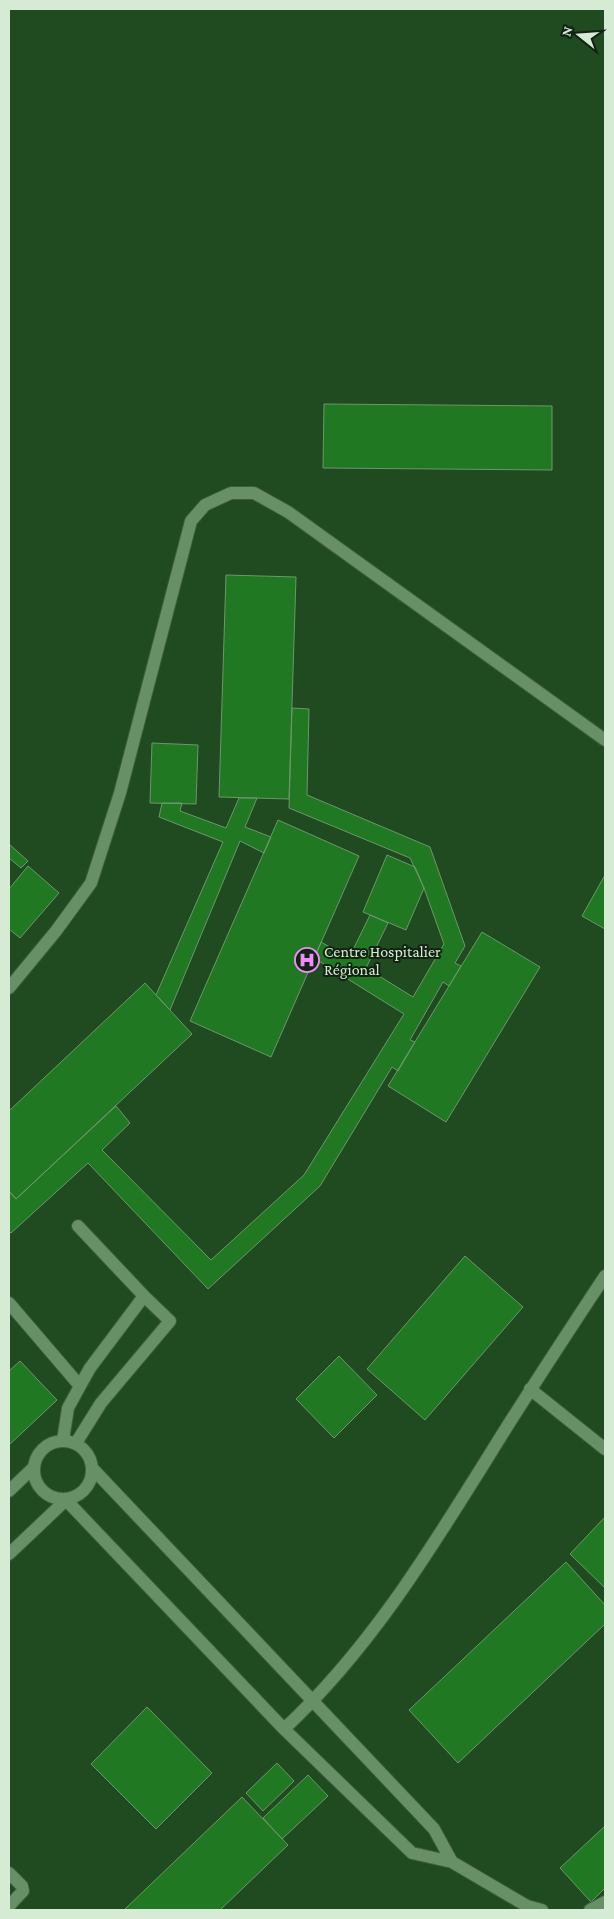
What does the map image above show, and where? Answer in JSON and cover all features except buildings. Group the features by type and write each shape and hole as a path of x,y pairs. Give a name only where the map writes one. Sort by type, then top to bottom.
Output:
{"lane":[{"path":"9,988 56,931 91,883 120,793 191,521 205,505 231,493 254,493 288,512 605,740"},
{"path":"76,1443 100,1403 170,1321 78,1226"},
{"path":"284,1729 314,1701 363,1643 420,1566 530,1389 605,1276"},
{"path":"63,1440 68,1408 90,1368 144,1296"},
{"path":"9,1303 80,1386"},
{"path":"530,1389 605,1449"},
{"path":"9,1491 33,1468 38,1454 49,1444 63,1440 76,1443 88,1453 93,1469 434,1829 452,1862"},
{"path":"33,1468 37,1485 49,1497 66,1500 284,1729 412,1853 452,1862 527,1906 542,1910"},
{"path":"9,1554 66,1500 80,1495 90,1483 93,1469"},
{"path":"9,1873 22,1886 23,1891 9,1906"},
{"path":"590,1910 605,1902"}],"shaded area":[{"name":"Centre Hospitalier Régional","path":"9,9 605,9 605,1910 9,1910"}],"place":[{"name":"Centre Hospitalier Régional","path":"307,960"}]}
